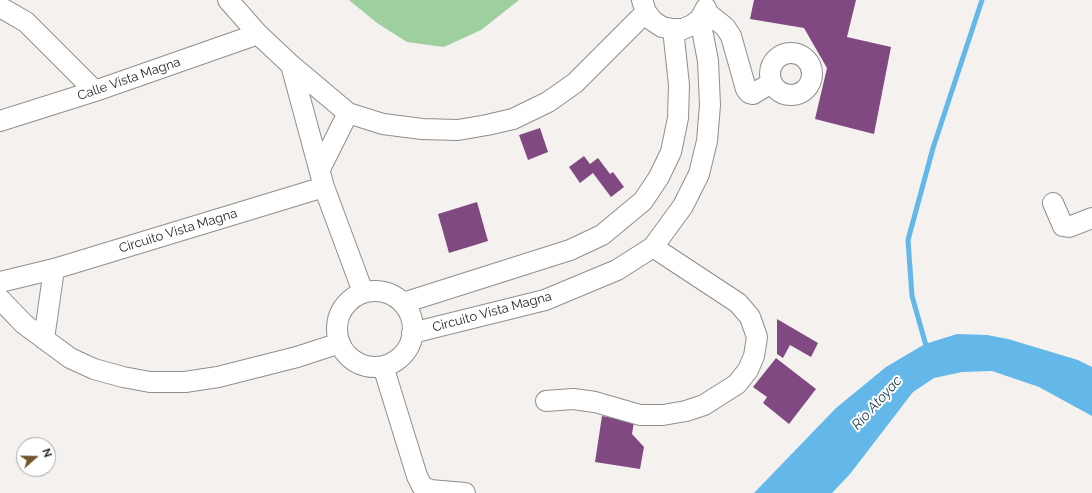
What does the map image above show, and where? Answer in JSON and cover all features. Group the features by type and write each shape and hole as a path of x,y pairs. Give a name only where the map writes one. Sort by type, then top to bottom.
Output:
{"street":[{"path":"228,0 258,34 291,65 348,113 383,124 422,129 458,130 513,119 548,102 574,83 644,6 653,20 662,26 673,29 682,29 704,10 725,27 731,36 746,89 749,93 752,94 771,83"},
{"path":"0,7 26,22 95,91"},
{"name":"Circuito Vista Magna","path":"412,333 545,300 617,270 653,247 683,206 699,174 707,141 710,105 704,10"},
{"path":"403,303 570,250 602,235 643,201 659,177 671,152 678,118 679,85 673,29"},
{"name":"Calle Vista Magna","path":"0,121 95,91 258,34"},
{"path":"291,65 322,178 363,292"},
{"path":"322,178 348,113"},
{"name":"Circuito Vista Magna","path":"0,282 54,269 322,178"},
{"path":"1053,203 1063,226 1069,227 1092,218"},
{"path":"546,401 572,399 595,402 640,415 686,411 704,405 737,384 748,370 754,356 756,337 750,317 738,303 653,247"},
{"path":"44,340 54,269"},
{"path":"373,290 394,296 403,303 412,322 412,333 410,344 403,354 394,362 383,366 370,366 357,363 347,355 340,344 337,331 338,319 343,308 352,298 363,292 373,290"},
{"path":"0,299 24,324 70,358 94,369 123,378 150,382 185,382 218,377 297,358 340,344"},
{"path":"383,366 417,476 422,486 430,490 465,493"}],"green space":[{"path":"349,0 519,0 481,30 444,47 407,42 377,23"}],"water":[{"name":"Río Atoyac","path":"957,334 987,335 1008,339 1078,360 1092,367 1092,416 1039,387 992,371 962,372 934,378 913,392 850,474 832,493 754,493 836,408 886,367 925,344"}],"building":[{"path":"754,0 856,0 847,37 891,47 874,134 815,119 827,68 804,28 750,19"},
{"path":"540,128 548,152 528,160 519,135"},
{"path":"584,156 590,164 598,158 610,174 613,172 624,187 611,197 593,173 580,183 569,167"},
{"path":"477,202 488,241 449,253 438,214"},
{"path":"777,319 818,343 811,357 790,345 783,358 777,354"},
{"path":"776,358 816,389 789,424 763,403 767,397 753,387"},
{"path":"602,416 634,422 632,434 644,447 640,469 595,462"}],"waterway":[{"path":"927,349 912,296 908,240 933,148 982,0"}]}
